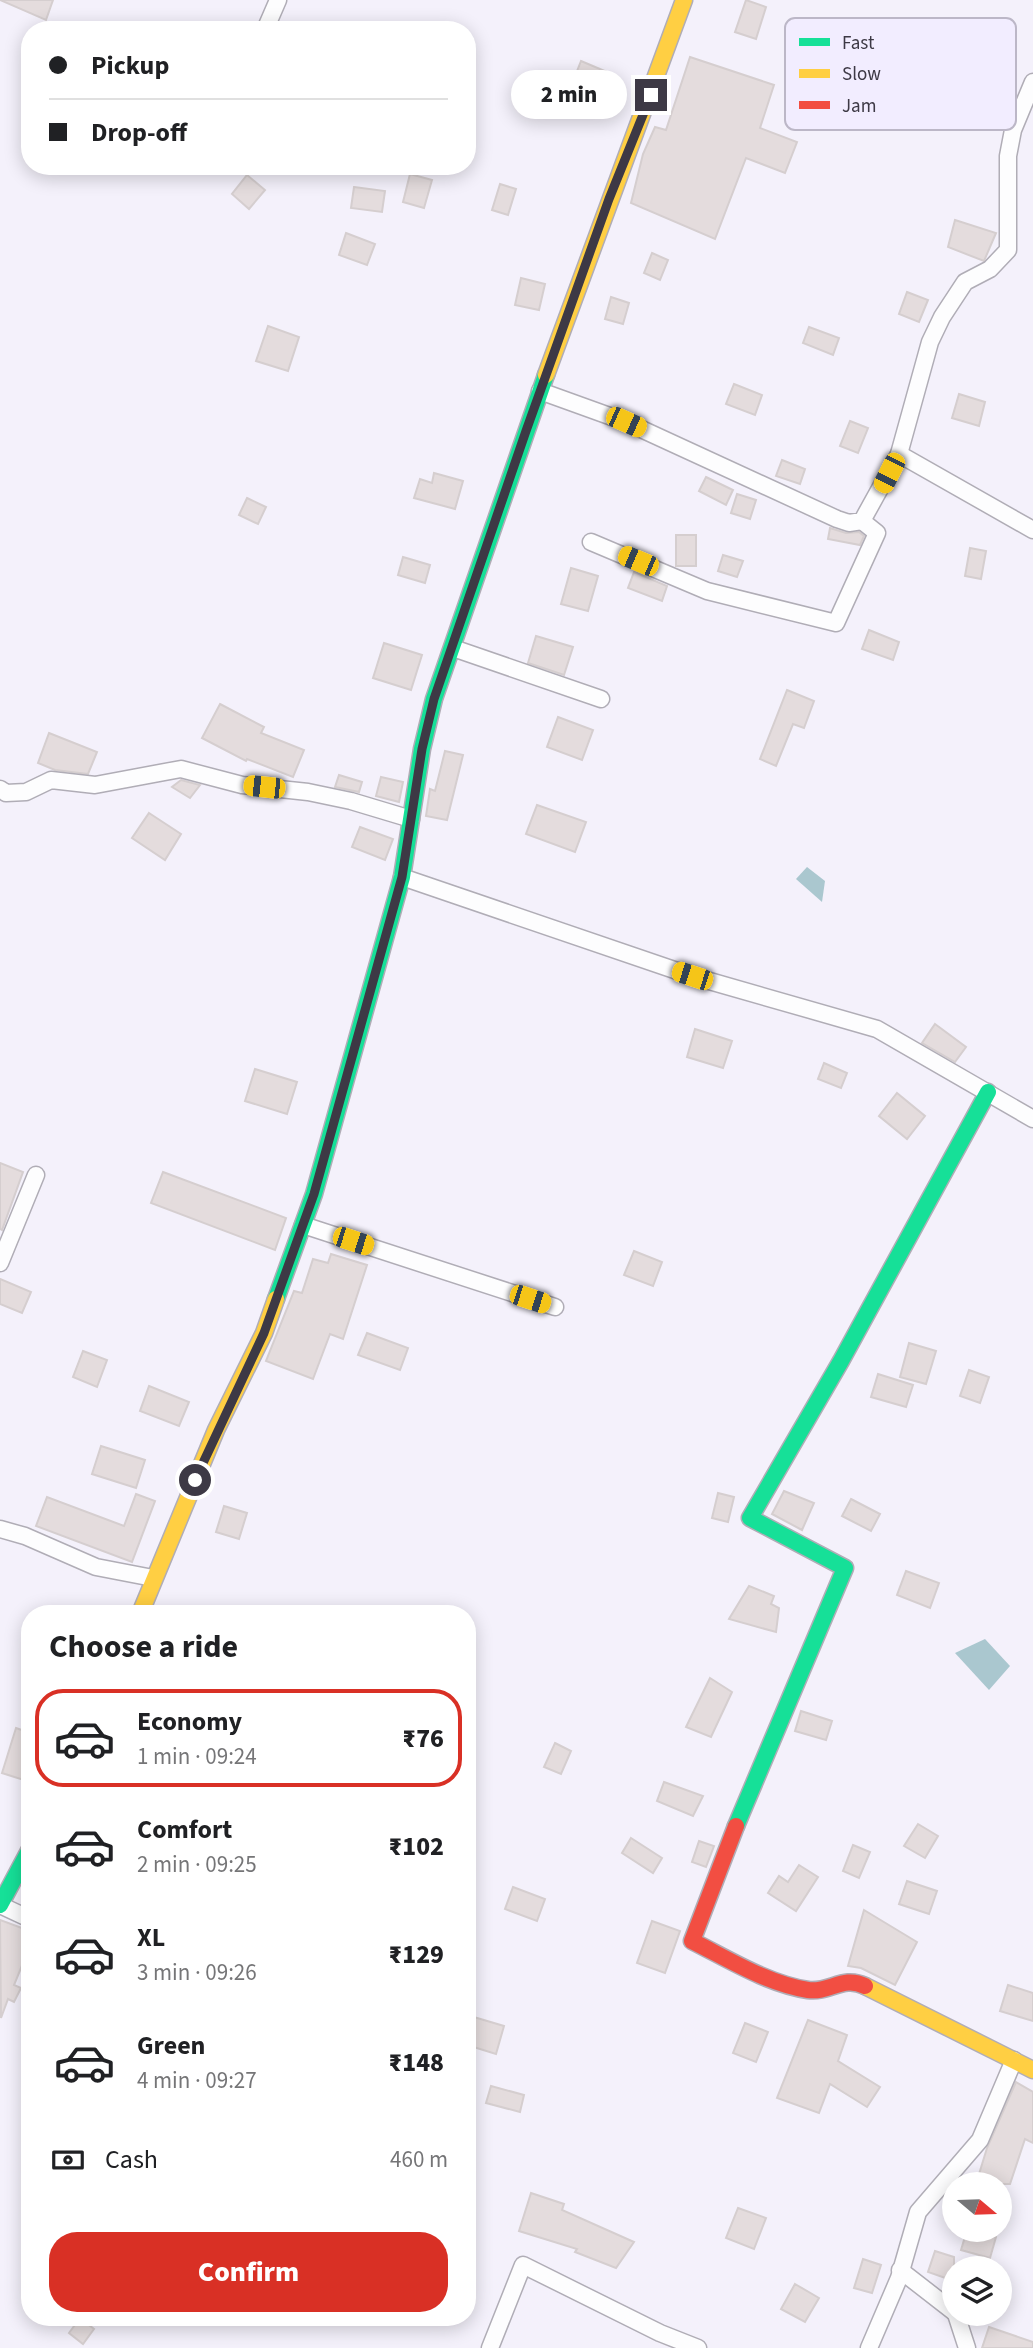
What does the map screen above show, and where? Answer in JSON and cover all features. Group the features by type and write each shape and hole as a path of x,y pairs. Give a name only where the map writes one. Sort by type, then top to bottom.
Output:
{"main road":[{"path":"143,1605 216,1430 264,1333 303,1225 402,877 434,699 540,391 609,199 643,118 684,0"},
{"path":"988,1092 841,1361 750,1518 845,1568 737,1822 692,1941 785,1983 820,1990 841,1979 855,1981 1033,2070"},
{"path":"0,1905 21,1866"}],"street":[{"path":"269,21 278,0"},
{"path":"1016,123 1033,82"},
{"path":"862,521 899,454 930,342 942,317 965,282 990,269 1008,250 1007,156 1013,130"},
{"path":"540,391 626,422 837,519 849,523 862,521 877,533 836,623 707,591 591,542"},
{"path":"899,454 1033,530"},
{"path":"453,648 601,699"},
{"path":"0,789 6,793 26,792 51,780 95,785 181,769 243,785 308,792 351,801 411,819"},
{"path":"402,877 692,976 877,1029 1033,1119"},
{"path":"0,1263 36,1175"},
{"path":"303,1225 555,1307"},
{"path":"0,1529 25,1536 96,1567 153,1578"},
{"path":"0,1905 21,1915"},
{"path":"869,2348 900,2270 918,2212 981,2140 1014,2060"},
{"path":"489,2348 523,2265 660,2333 698,2348"},
{"path":"900,2270 942,2303"},
{"path":"959,2326 967,2348"}],"water":[{"path":"807,867 825,881 822,902 796,879"},
{"path":"985,1639 1010,1666 989,1690 955,1653"}],"building":[{"path":"0,0 53,0 46,20"},
{"path":"746,0 766,7 756,39 735,32"},
{"path":"690,57 774,85 760,128 797,142 785,173 746,158 715,239 631,203 643,154 655,127 666,130"},
{"path":"581,61 612,74 602,102 570,89"},
{"path":"247,175 265,190 249,209 232,194"},
{"path":"410,175 432,180 424,208 403,202"},
{"path":"500,184 516,189 508,215 492,210"},
{"path":"354,187 385,191 382,212 351,208"},
{"path":"955,220 996,233 984,261 948,247"},
{"path":"346,233 375,244 367,265 339,255"},
{"path":"652,253 668,260 660,280 644,273"},
{"path":"521,278 545,284 539,310 515,305"},
{"path":"907,292 928,300 919,322 899,314"},
{"path":"611,297 629,303 623,324 605,319"},
{"path":"268,326 299,337 288,371 256,361"},
{"path":"809,327 839,338 833,355 803,343"},
{"path":"734,384 762,395 755,415 726,404"},
{"path":"959,394 985,402 979,426 952,418"},
{"path":"850,421 868,428 858,453 840,446"},
{"path":"782,460 805,469 800,484 776,476"},
{"path":"434,473 463,481 455,509 414,498 420,479 432,483"},
{"path":"706,477 733,490 726,505 699,491"},
{"path":"737,494 756,500 750,519 731,513"},
{"path":"247,498 266,507 258,524 239,515"},
{"path":"830,528 846,533 859,532 864,536 860,545 828,539"},
{"path":"676,535 696,535 696,566 676,566"},
{"path":"970,548 986,551 981,579 965,576"},
{"path":"723,555 743,561 737,577 718,571"},
{"path":"403,557 430,565 425,583 398,575"},
{"path":"571,568 598,576 588,611 561,604"},
{"path":"634,572 667,586 662,601 628,588"},
{"path":"869,630 899,642 893,660 862,649"},
{"path":"536,636 573,647 564,675 528,663"},
{"path":"384,643 422,655 411,690 373,678"},
{"path":"787,690 814,701 804,728 793,724 776,766 760,759"},
{"path":"220,704 264,727 261,733 304,750 293,777 247,759 246,761 202,738"},
{"path":"558,717 593,730 582,760 547,747"},
{"path":"49,733 97,752 88,774 55,770 38,763"},
{"path":"445,751 463,755 447,820 426,816 430,789 435,791"},
{"path":"339,775 362,782 359,792 335,787"},
{"path":"381,777 403,782 399,802 376,796"},
{"path":"181,780 200,785 190,798 172,787"},
{"path":"537,805 586,822 575,852 526,834"},
{"path":"149,813 181,834 165,860 132,838"},
{"path":"360,827 393,839 385,860 352,847"},
{"path":"935,1024 966,1047 955,1062 922,1043"},
{"path":"695,1029 732,1041 723,1068 687,1057"},
{"path":"824,1063 847,1073 841,1088 818,1079"},
{"path":"255,1069 297,1082 287,1114 245,1101"},
{"path":"897,1093 925,1116 907,1139 879,1116"},
{"path":"0,1163 23,1172 2,1230 0,1229"},
{"path":"163,1172 286,1218 275,1250 151,1203"},
{"path":"634,1251 662,1262 653,1286 624,1275"},
{"path":"331,1254 367,1265 343,1339 330,1334 313,1379 266,1361 294,1291 302,1293 313,1259 328,1263"},
{"path":"0,1279 31,1292 22,1313 0,1304"},
{"path":"367,1333 408,1348 400,1370 358,1355"},
{"path":"909,1343 936,1351 926,1384 900,1377"},
{"path":"83,1351 107,1360 97,1387 73,1377"},
{"path":"969,1370 989,1377 980,1403 960,1396"},
{"path":"878,1374 913,1385 906,1407 871,1397"},
{"path":"149,1386 189,1402 179,1426 140,1411"},
{"path":"101,1446 145,1460 136,1488 92,1474"},
{"path":"784,1491 814,1503 802,1530 772,1514"},
{"path":"718,1493 734,1497 728,1522 712,1518"},
{"path":"136,1494 155,1501 132,1562 36,1526 47,1497 124,1526"},
{"path":"851,1499 880,1514 871,1531 842,1516"},
{"path":"224,1506 247,1513 239,1539 216,1532"},
{"path":"906,1571 939,1583 930,1608 897,1595"},
{"path":"749,1586 774,1596 771,1604 779,1608 776,1632 729,1619"},
{"path":"710,1678 732,1692 711,1737 686,1727"},
{"path":"801,1711 832,1721 826,1740 795,1731"},
{"path":"16,1728 21,1730 21,1779 2,1773"},
{"path":"555,1743 571,1751 561,1774 544,1767"},
{"path":"664,1782 703,1796 693,1816 657,1801"},
{"path":"918,1824 938,1836 925,1858 904,1846"},
{"path":"631,1838 662,1858 653,1873 622,1853"},
{"path":"699,1841 714,1846 706,1867 692,1862"},
{"path":"853,1845 870,1852 859,1878 843,1871"},
{"path":"799,1865 818,1877 796,1911 768,1893 779,1876 788,1882"},
{"path":"907,1881 937,1891 929,1914 899,1904"},
{"path":"513,1887 545,1899 537,1921 505,1909"},
{"path":"864,1910 917,1942 895,1985 861,1968 848,1966"},
{"path":"0,1920 21,1928 21,1968 14,1985 21,1988 14,2002 8,1999 1,2018"},
{"path":"652,1921 680,1931 665,1973 637,1963"},
{"path":"1008,1985 1033,1993 1033,2021 1000,2011"},
{"path":"476,2018 504,2026 496,2054 476,2048"},
{"path":"808,2020 847,2035 838,2061 880,2087 867,2107 830,2084 819,2113 777,2098"},
{"path":"745,2023 768,2032 756,2062 733,2053"},
{"path":"1016,2082 1033,2092 1033,2143 1025,2139 1012,2178 1012,2172 980,2172 987,2148"},
{"path":"491,2086 524,2095 520,2112 486,2103"},
{"path":"531,2193 564,2204 562,2210 634,2242 616,2268 575,2252 577,2249 519,2231"},
{"path":"738,2208 766,2218 754,2249 726,2238"},
{"path":"963,2242 995,2242 991,2256 961,2250"},
{"path":"935,2251 951,2256 942,2256 942,2277 928,2272"},
{"path":"863,2259 881,2265 872,2293 854,2288"},
{"path":"795,2284 819,2298 805,2322 781,2309"},
{"path":"74,2326 90,2326 94,2329 83,2344 69,2333"},
{"path":"989,2327 1033,2342 1033,2348 982,2348"}],"traffic: fast":[{"path":"276,1299 314,1194 402,877 422,749 434,699 546,375"},
{"path":"736,1826 845,1568 750,1518 841,1361 988,1092"},
{"path":"0,1905 21,1866"}],"traffic: slow":[{"path":"546,375 684,0"},
{"path":"144,1605 216,1430 264,1333 276,1299"},
{"path":"865,1986 1033,2070"}],"traffic: jam":[{"path":"736,1826 692,1941 748,1970 793,1987 816,1990 850,1982 865,1986"}],"route":[{"path":"195,1480 216,1430 264,1333 314,1194 402,877 422,749 434,699 540,391 568,320 609,199 651,95"}]}
